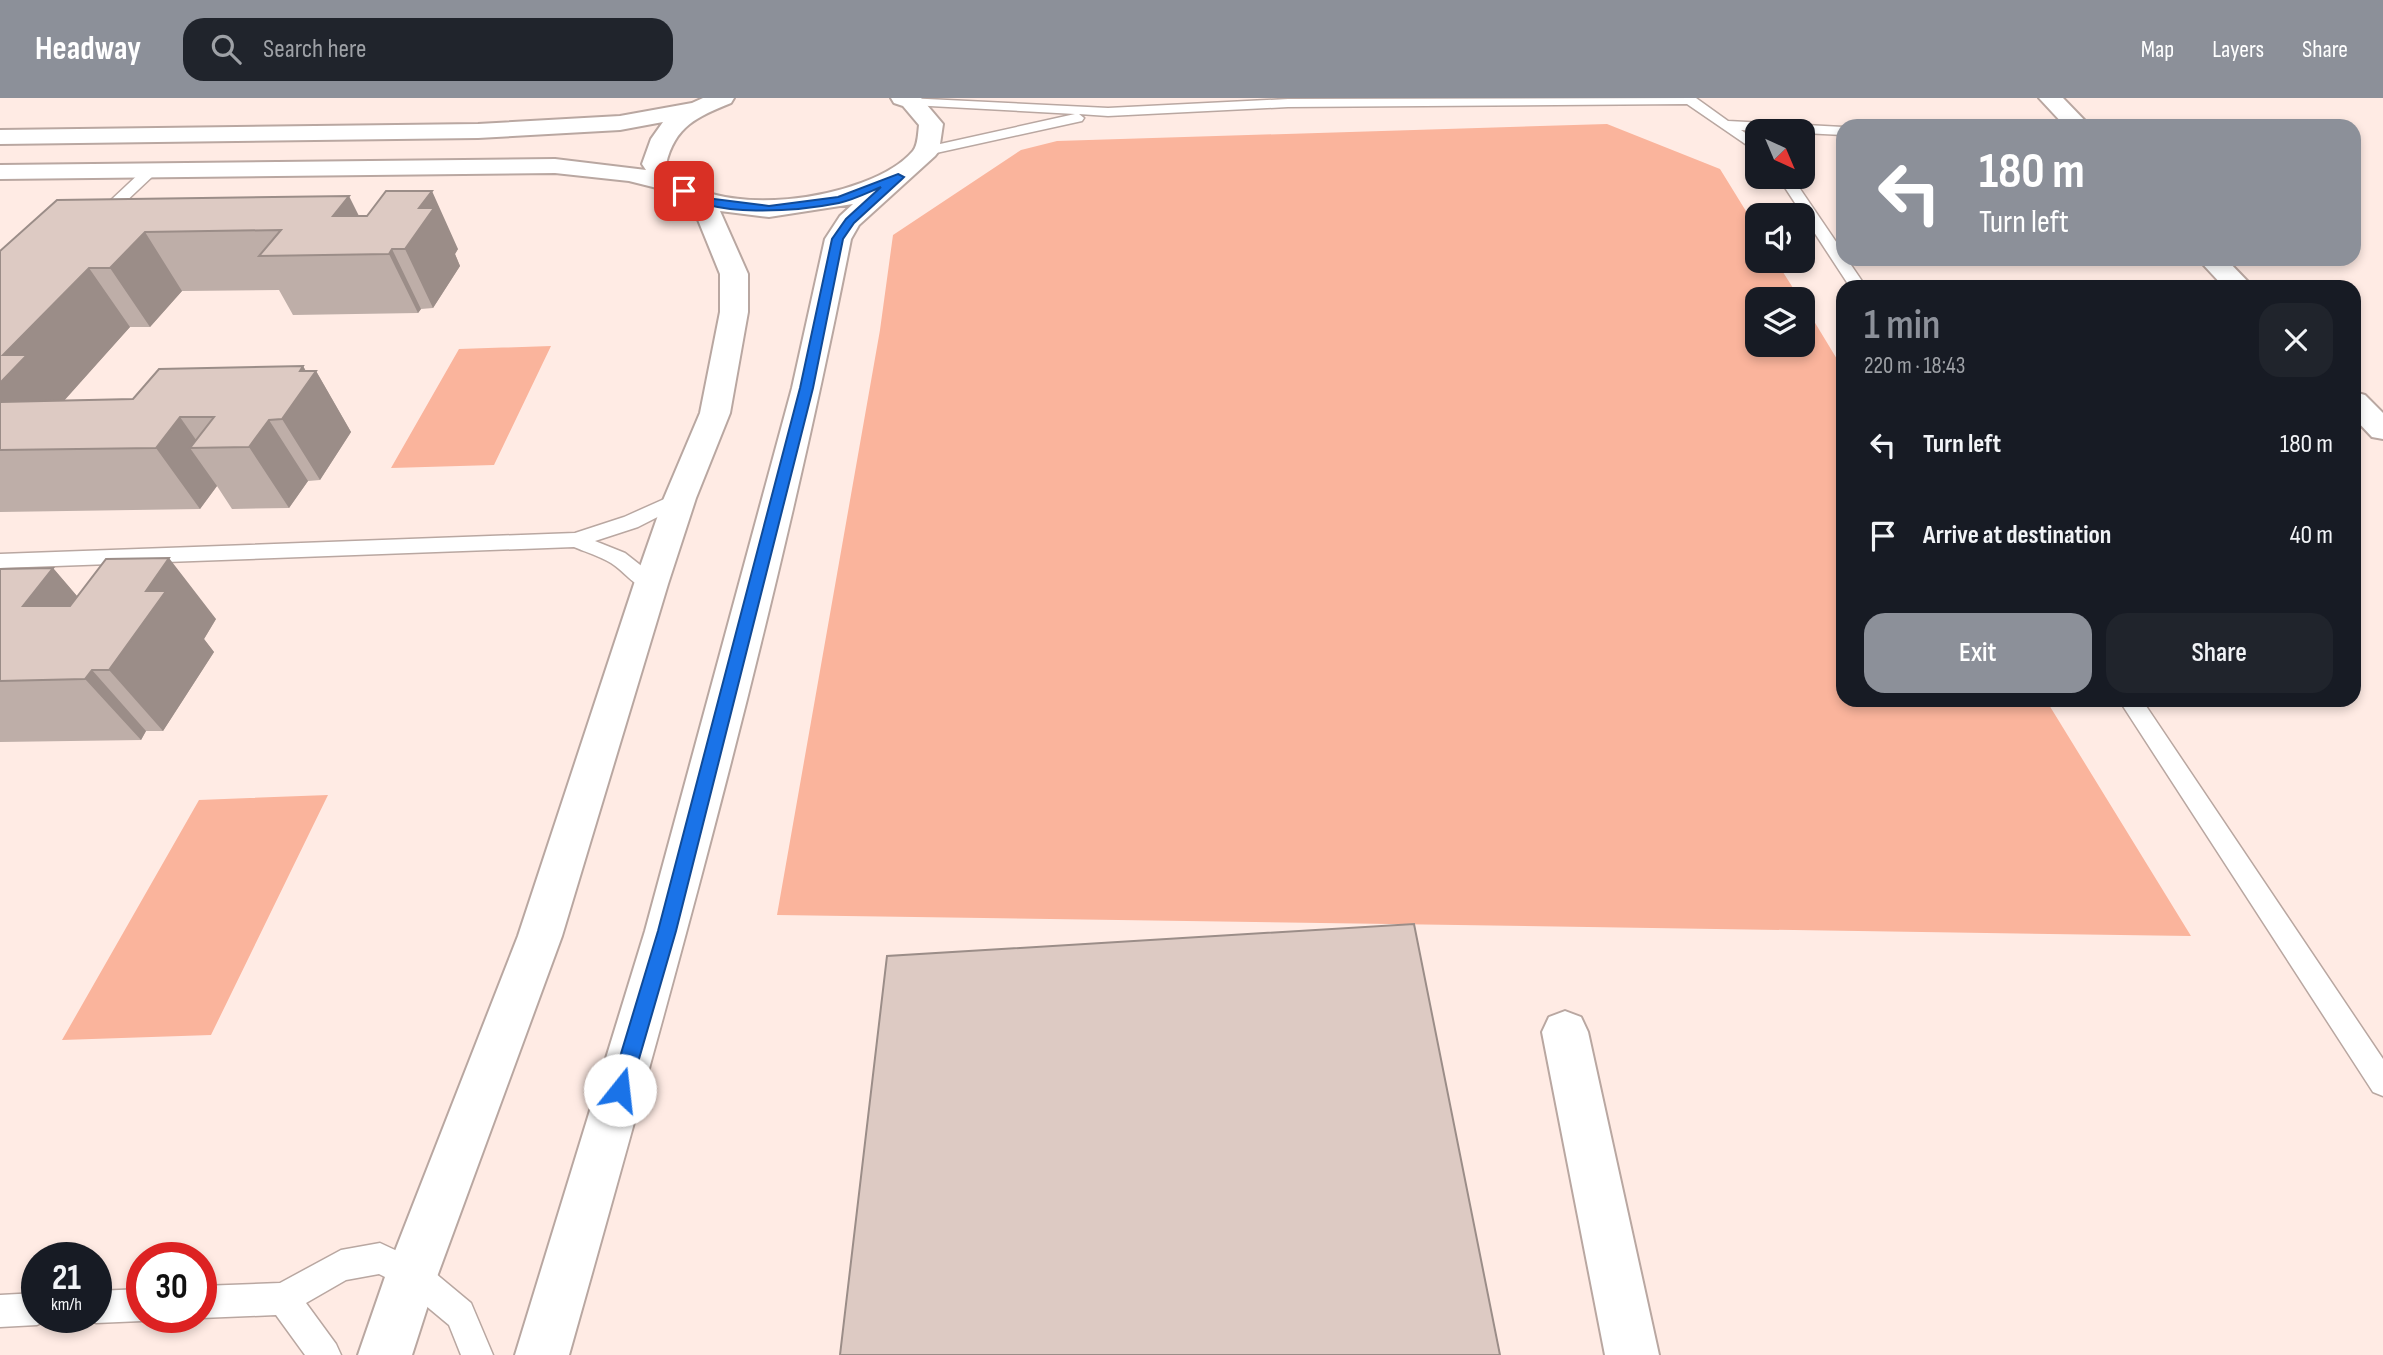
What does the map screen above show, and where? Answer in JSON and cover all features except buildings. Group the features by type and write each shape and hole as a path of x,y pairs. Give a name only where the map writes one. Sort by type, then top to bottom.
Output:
{"street":[{"path":"0,137 478,131 620,123 695,109 723,98"},
{"path":"2050,98 2071,119"},
{"path":"542,1355 667,931 807,388 838,239 849,221 913,164 931,124 907,99"},
{"path":"666,182 654,164 657,145 671,126 695,109"},
{"path":"0,172 555,166 608,171 666,182 703,201 769,209 840,200 913,164"},
{"path":"385,1355 412,1274 540,936 651,584 680,498 715,413 734,312 734,274 703,201"},
{"path":"2218,266 2232,280"},
{"path":"2361,408 2383,430"},
{"path":"1565,1032 1632,1355"}],"lane":[{"path":"907,99 1108,112 1288,103 1691,99 1745,139"},
{"path":"913,164 1108,112"},
{"path":"1725,125 1836,131"},
{"path":"127,219 95,224 149,172"},
{"path":"1793,189 1836,254"},
{"path":"0,561 576,540 631,522 680,498"},
{"path":"576,540 618,558 651,584"},
{"path":"2135,707 2383,1083"},
{"path":"217,1301 283,1299 341,1265 380,1258 412,1274 460,1314 477,1355"},
{"path":"283,1299 325,1355"},
{"path":"0,1311 21,1310"}],"shaded area":[{"path":"1607,124 1720,169 1745,210 1745,273 1784,273 1792,287 1745,287 1745,357 1815,357 1815,323 1836,357 1836,707 2050,707 2191,936 777,915 880,330 893,235 1021,150 1057,141"},
{"path":"551,346 494,465 391,468 459,349"},
{"path":"328,795 211,1035 62,1040 199,800"}],"route":[{"path":"620,1090 667,931 807,388 838,239 849,221 898,177 840,200 769,209 703,201 684,191"}]}
